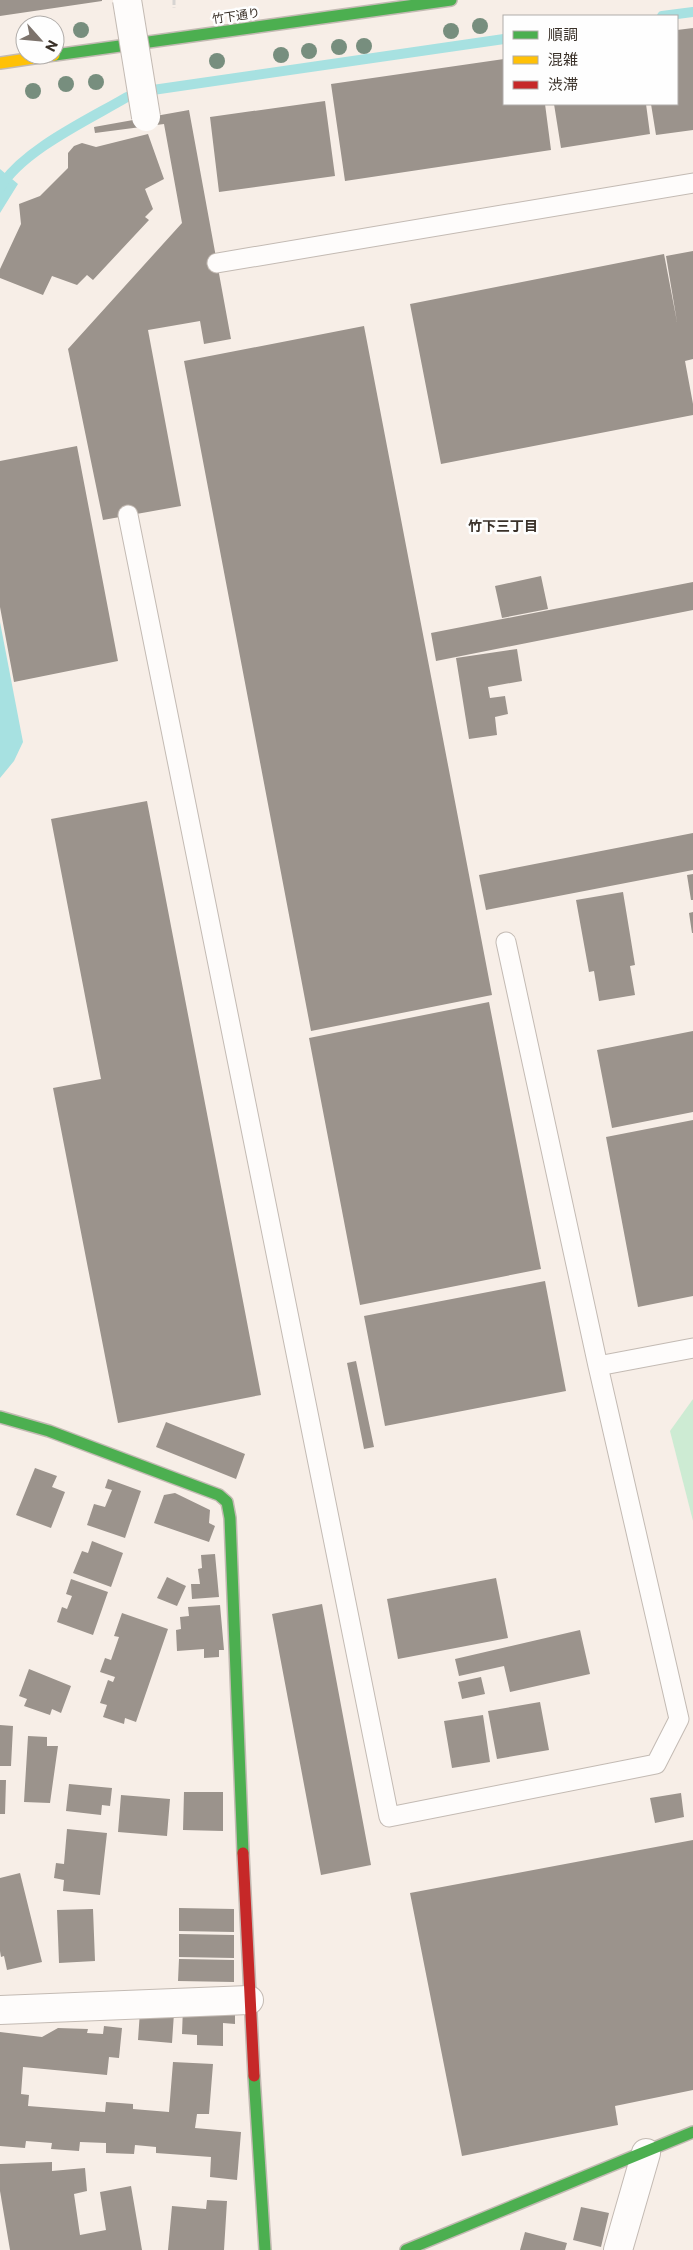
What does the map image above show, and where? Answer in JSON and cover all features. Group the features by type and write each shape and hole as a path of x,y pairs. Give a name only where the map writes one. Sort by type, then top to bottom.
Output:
{"street":[{"path":"127,0 146,117"},
{"name":"竹下通り","path":"65,54 451,0"},
{"name":"竹下通り","path":"0,62 15,60"},
{"path":"0,1417 50,1430 210,1492 225,1499 228,1505 249,2000 264,2250"},
{"path":"0,2010 249,2000"},
{"path":"406,2250 646,2153 693,2132"},
{"path":"618,2250 646,2153"}],"lane":[{"path":"217,263 693,183"},
{"path":"128,515 389,1817 656,1764 679,1719 598,1366 506,942"},
{"path":"598,1366 693,1348"}],"path":[{"path":"174,0 174,9"}],"green space":[{"path":"693,1399 693,1521 670,1431"}],"water":[{"path":"0,169 18,184 0,213"},
{"path":"0,622 23,742 14,761 0,778"}],"building":[{"path":"0,0 102,0 102,1 0,16"},
{"path":"693,28 693,130 656,135 651,105 678,105 678,30"},
{"path":"503,59 503,105 545,105 551,150 345,181 331,84"},
{"path":"325,101 335,176 219,192 210,117"},
{"path":"554,105 646,105 650,134 561,148"},
{"path":"189,110 231,339 204,344 200,321 148,330 181,506 103,520 68,349 182,223 164,124 95,133 94,127"},
{"path":"148,134 164,179 145,189 153,209 145,217 149,220 93,280 87,275 77,285 52,276 43,295 0,278 0,269 21,224 19,204 40,196 68,168 68,153 74,146 82,143 96,147"},
{"path":"693,251 693,359 685,361 693,404 693,415 441,464 410,304 664,254 677,322 666,256"},
{"path":"364,326 492,995 311,1031 184,361"},
{"path":"77,446 118,661 14,682 0,607 0,461"},
{"path":"541,576 548,609 502,618 495,586"},
{"path":"693,582 693,610 436,661 431,633"},
{"path":"517,649 522,681 488,687 490,698 505,696 508,714 495,717 497,735 469,739 456,658"},
{"path":"147,801 261,1395 118,1423 53,1088 101,1079 51,819"},
{"path":"693,833 693,870 486,910 479,875"},
{"path":"693,874 693,900 691,900 687,875"},
{"path":"623,892 635,965 630,966 635,995 599,1001 594,971 589,972 576,900"},
{"path":"693,912 693,933 692,933 689,913"},
{"path":"489,1002 541,1269 360,1305 309,1038"},
{"path":"693,1031 693,1112 612,1128 597,1050"},
{"path":"693,1120 693,1296 638,1307 606,1137"},
{"path":"545,1281 566,1391 385,1426 364,1316"},
{"path":"356,1361 374,1447 364,1449 347,1363"},
{"path":"166,1422 245,1454 236,1479 156,1447"},
{"path":"35,1468 57,1476 52,1487 65,1492 51,1528 16,1515"},
{"path":"108,1479 141,1491 125,1538 87,1525 94,1504 105,1507 112,1490 105,1488"},
{"path":"175,1493 210,1510 209,1523 215,1526 209,1542 154,1523 164,1495"},
{"path":"92,1541 123,1553 111,1587 73,1573 82,1551 88,1553"},
{"path":"215,1554 219,1597 192,1599 191,1584 200,1584 198,1569 202,1568 201,1555"},
{"path":"167,1577 186,1586 177,1606 157,1598"},
{"path":"496,1578 508,1638 398,1659 387,1599"},
{"path":"71,1579 108,1592 93,1635 57,1622 62,1607 67,1609 72,1596 66,1594"},
{"path":"322,1604 371,1865 321,1875 272,1614"},
{"path":"220,1605 224,1650 219,1650 219,1657 204,1658 204,1649 177,1651 176,1630 181,1629 180,1617 189,1616 188,1607"},
{"path":"122,1613 168,1629 136,1722 125,1718 124,1724 103,1717 107,1705 100,1703 108,1680 113,1682 115,1677 100,1672 105,1658 111,1660 119,1637 114,1636"},
{"path":"580,1630 590,1674 510,1692 504,1666 459,1676 455,1659"},
{"path":"29,1669 71,1686 61,1713 52,1709 50,1715 24,1706 27,1699 19,1696"},
{"path":"481,1677 485,1694 462,1699 458,1682"},
{"path":"540,1702 549,1750 497,1759 488,1711"},
{"path":"483,1715 490,1762 452,1768 444,1721"},
{"path":"0,1725 13,1726 11,1766 0,1766"},
{"path":"28,1736 47,1737 47,1746 58,1746 50,1803 24,1802"},
{"path":"0,1780 6,1780 5,1814 0,1814"},
{"path":"69,1784 112,1788 110,1806 102,1805 101,1815 66,1811"},
{"path":"184,1792 223,1792 223,1831 183,1830"},
{"path":"681,1793 684,1817 655,1823 650,1798"},
{"path":"121,1795 170,1799 167,1836 118,1832"},
{"path":"67,1829 107,1833 100,1895 63,1891 64,1880 54,1878 56,1863 64,1864"},
{"path":"693,1840 693,2090 615,2106 618,2125 462,2156 410,1893"},
{"path":"20,1873 42,1962 7,1970 4,1956 1,1957 0,1951 0,1878"},
{"path":"179,1908 234,1909 234,1932 179,1931"},
{"path":"93,1909 95,1961 59,1963 57,1910"},
{"path":"179,1934 234,1935 234,1958 179,1957"},
{"path":"179,1959 234,1960 234,1982 178,1981"},
{"path":"183,2007 235,2009 235,2024 223,2023 223,2046 197,2045 197,2035 182,2034"},
{"path":"140,2011 174,2013 172,2043 138,2040"},
{"path":"104,2026 122,2028 119,2058 109,2057 107,2075 23,2067 21,2094 29,2095 28,2106 105,2112 106,2102 133,2104 133,2109 169,2112 173,2062 213,2064 209,2114 197,2114 195,2128 241,2132 237,2180 210,2177 211,2157 156,2153 156,2147 135,2145 134,2154 106,2153 106,2143 80,2142 79,2151 51,2149 52,2143 26,2141 25,2148 0,2146 0,2032 42,2037 58,2028 88,2029 87,2033 103,2034"},
{"path":"52,2162 52,2171 85,2168 87,2191 74,2194 80,2235 106,2230 100,2192 131,2186 142,2250 10,2250 0,2191 0,2164"},
{"path":"207,2200 227,2201 224,2250 168,2250 172,2206 206,2209"},
{"path":"581,2207 609,2213 601,2247 573,2240"},
{"path":"525,2232 567,2243 565,2250 520,2250"}],"waterway":[{"path":"670,15 693,12"},
{"path":"0,188 10,174 40,148 76,125 139,92 503,39"}],"traffic: fast":[{"path":"65,54 451,0"},
{"path":"0,1417 49,1431 219,1495 227,1502 230,1518 243,1853"},
{"path":"254,2076 265,2250"},
{"path":"406,2250 693,2132"}],"traffic: slow":[{"path":"0,63 15,61"}],"traffic: jam":[{"path":"243,1853 254,2076"}],"district":[{"name":"竹下三丁目","path":"503,526"}]}
